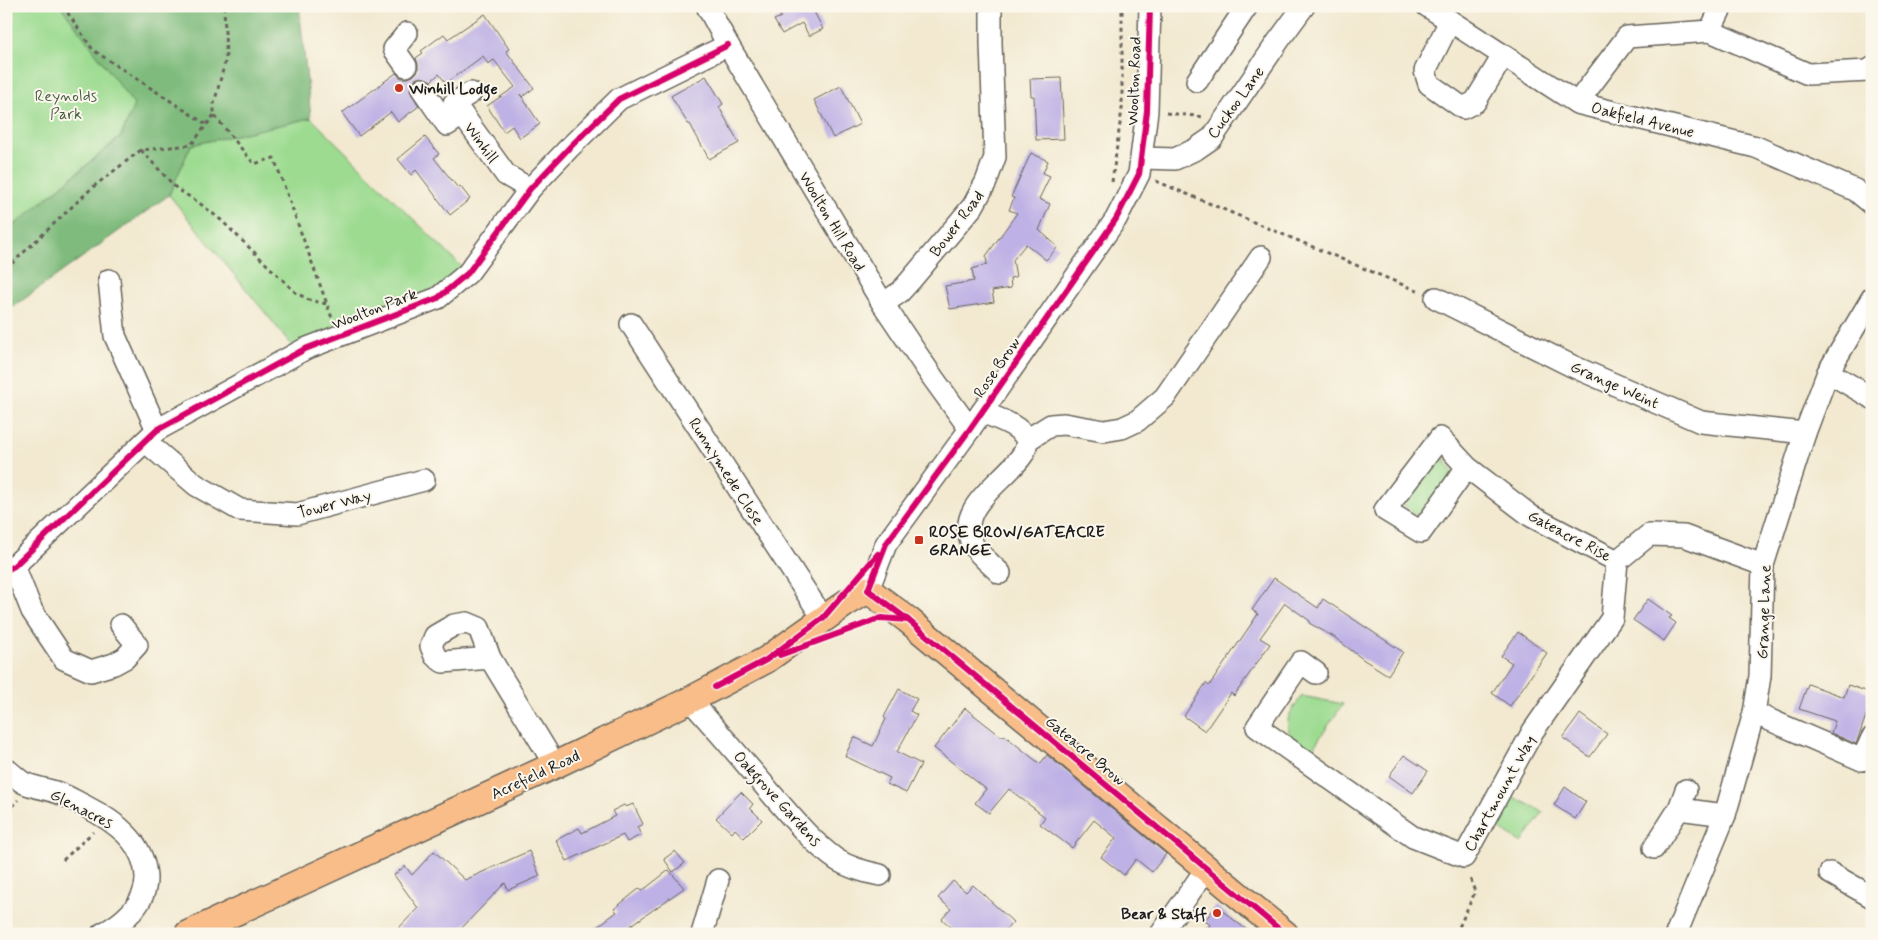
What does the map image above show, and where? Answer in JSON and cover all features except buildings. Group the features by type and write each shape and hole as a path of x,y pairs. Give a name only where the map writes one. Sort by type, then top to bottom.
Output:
{"main road":[{"name":"Acrefield Road","path":"188,934 555,765 690,700 766,660 823,618 868,590"},
{"name":"Gateacre Brow","path":"868,590 908,620 1285,934"}],"street":[{"name":"Woolton Hill Road","path":"707,6 728,45 883,304 933,378 976,420"},
{"name":"Bower Road","path":"883,304 910,282 972,206 992,168 995,146 991,6"},
{"name":"Woolton Road","path":"1141,166 1147,111 1150,6"},
{"path":"1197,81 1247,6"},
{"name":"Cuckoo Lane","path":"1141,166 1175,159 1196,149 1212,138 1304,6"},
{"name":"Oakfield Avenue","path":"1427,6 1577,103 1756,147 1855,190 1872,204"},
{"path":"1710,31 1722,6"},
{"path":"1450,21 1425,71 1429,84 1463,108 1475,102 1503,56"},
{"path":"1577,103 1626,37 1710,31 1808,74 1869,71 1872,68"},
{"path":"406,66 394,49 407,33"},
{"name":"Woolton Park","path":"10,568 152,436 305,349 438,298 468,272 530,189 619,99 728,45"},
{"path":"422,89 447,125 462,115"},
{"name":"Winhill","path":"471,93 454,104 506,174 530,189"},
{"name":"Rose Brow","path":"868,590 886,544 976,420 1116,219 1141,166"},
{"path":"1027,440 1051,425 1064,424 1104,431 1122,428 1137,421 1165,397 1261,257"},
{"path":"109,280 115,336 152,436"},
{"name":"Grange Weint","path":"1436,298 1572,366 1700,422 1805,432"},
{"name":"Grange Lane","path":"1676,934 1725,814 1754,713 1760,676 1763,565 1805,432 1828,372 1872,298"},
{"name":"Runnymede Close","path":"631,324 823,618"},
{"path":"1828,372 1872,398"},
{"path":"976,420 1004,421 1024,434 1027,440 1024,453 978,502 968,523 968,533 974,547 1000,573"},
{"name":"Tower Way","path":"152,436 196,485 240,510 297,514 424,480"},
{"name":"Gateacre Rise","path":"1467,467 1531,516 1618,561 1649,535 1684,536 1763,565"},
{"name":"Chartmount Way","path":"1316,673 1301,662 1257,727 1413,837 1464,857 1533,731 1612,618 1618,561"},
{"path":"10,568 32,611 64,659 91,671 114,664 125,658 137,645 121,626"},
{"path":"490,658 555,765"},
{"name":"Oakgrove Gardens","path":"690,700 786,810 822,848 850,867 880,875"},
{"path":"1754,713 1862,760 1872,738"},
{"name":"Glenacres","path":"6,769 24,783 62,794 108,818 129,836 137,849 145,868 146,884 139,902 118,925 102,934"},
{"path":"1654,848 1682,799 1725,814"},
{"path":"1161,934 1206,868"},
{"path":"1830,873 1872,897"},
{"path":"702,934 718,880"}],"path":[{"path":"63,6 93,50 206,125"},
{"path":"6,269 94,187 141,150 191,145 214,115 214,104 226,58 224,6"},
{"path":"1111,187 1122,109 1122,6"},
{"path":"214,115 254,164 274,158 338,337"},
{"path":"141,150 177,189 221,220 295,292 309,300 327,304"},
{"path":"1141,166 1436,298"},
{"path":"63,860 108,818"},
{"path":"1456,934 1475,892 1464,857"}],"green space":[{"name":"Reynolds Park","path":"6,6 63,6 134,105 121,136 6,232"},
{"path":"61,6 299,6 311,118 191,145 169,195 6,312 6,232 121,137 134,105"},
{"path":"311,118 468,273 298,353 169,195 191,145"},
{"path":"1440,451 1453,474 1421,518 1401,503"},
{"path":"1302,696 1343,704 1311,751 1294,739 1288,727 1290,713"},
{"path":"1514,797 1543,812 1522,843 1498,828"}],"cycle path":[{"path":"1150,6 1147,111 1139,174 1116,219 970,429 886,544 868,590 908,620 1285,934"},
{"path":"6,570 14,566 157,430 305,349 438,298 468,273 530,189 619,99 728,45"},
{"path":"715,687 766,660 823,618 878,554"},
{"path":"780,655 881,618 908,620"}],"place":[{"name":"Winhill Lodge","path":"399,88"},
{"name":"ROSE BROW/GATEACRE GRANGE","path":"919,540"},
{"name":"Bear & Staff","path":"1217,913"}]}
